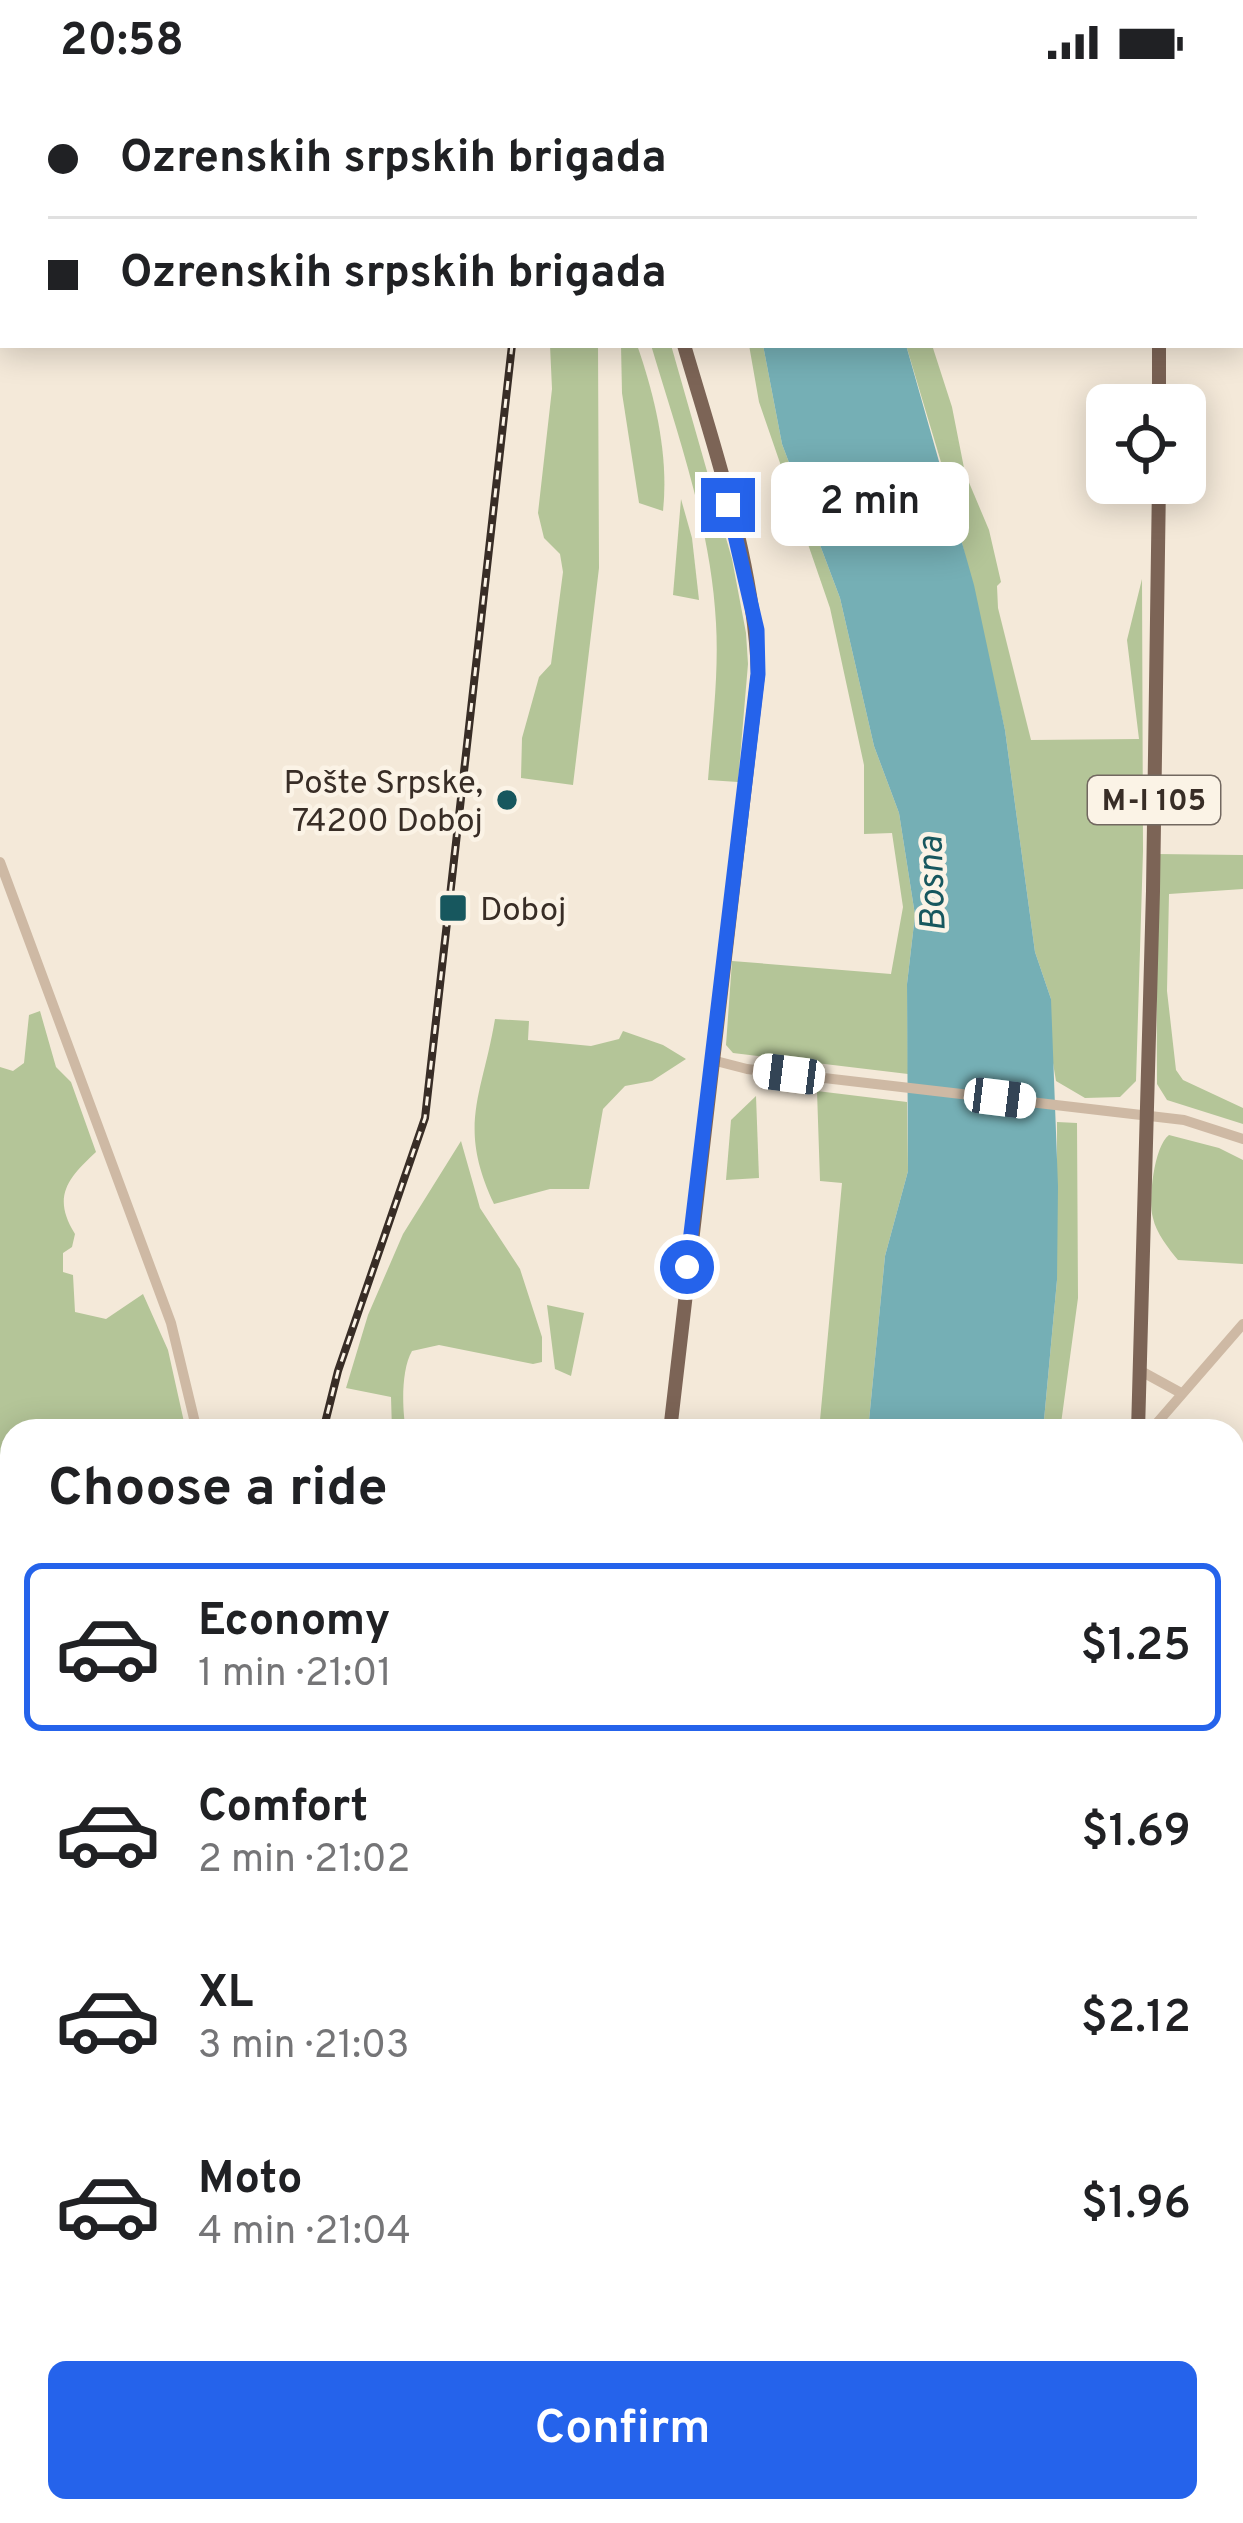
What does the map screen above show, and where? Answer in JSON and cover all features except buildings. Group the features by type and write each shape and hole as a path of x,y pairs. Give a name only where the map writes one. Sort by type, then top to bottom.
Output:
{"main road":[{"path":"671,1419 758,652 739,544 685,348"},
{"path":"1159,348 1159,384"},
{"name":"M-I 105","path":"1138,1419 1159,504"}],"street":[{"path":"0,862 172,1323 194,1419"},
{"path":"712,1060 747,1070 1184,1120 1243,1139"},
{"path":"1160,1419 1243,1324"},
{"path":"1139,1370 1181,1393"}],"green space":[{"path":"550,348 598,348 599,568 573,785 521,778 522,738 539,677 551,664 563,572 560,554 544,538 538,513 552,389"},
{"path":"621,348 638,348 659,426 663,511 639,503 622,393"},
{"path":"652,348 672,348 732,559 748,664 738,782 708,780 716,623 708,552"},
{"path":"750,348 764,348 782,444 840,598 874,746 899,813 915,915 907,984 908,1074 733,1053 726,1045 732,961 891,974 903,907 892,833 864,834 864,765 830,608 759,402"},
{"path":"907,348 933,348 952,407 965,473 989,530 1001,582 998,608 1031,740 1139,739 1127,640 1142,579 1143,851 1136,1081 1120,1097 1085,1098 1056,1081 1050,1045 1051,999 1035,952 1005,730 952,499"},
{"path":"681,499 692,538 699,600 673,595"},
{"path":"1156,854 1243,855 1243,889 1169,894 1167,991 1176,1070 1183,1080 1243,1108 1243,1124 1167,1100 1157,1084"},
{"path":"40,1011 56,1067 71,1082 96,1152 77,1171 64,1199 75,1234 72,1247 63,1253 63,1272 73,1275 75,1312 106,1319 143,1294 168,1350 183,1419 0,1419 0,1067 13,1071 24,1063 29,1015"},
{"path":"495,1019 529,1021 528,1040 591,1046 619,1039 623,1031 686,1059 652,1081 625,1086 603,1109 589,1189 550,1189 494,1204 483,1177 475,1131"},
{"path":"817,1091 907,1102 908,1171 885,1256 869,1419 820,1419 842,1183 820,1181"},
{"path":"756,1096 759,1178 726,1180 731,1120"},
{"path":"1057,1122 1077,1123 1078,1298 1062,1419 1044,1419 1057,1280"},
{"path":"1169,1135 1219,1148 1243,1160 1243,1264 1178,1260 1160,1235 1153,1218 1152,1187 1159,1150"},
{"path":"461,1141 480,1208 520,1269 542,1337 542,1362 439,1345 412,1351 403,1390 405,1419 392,1419 391,1397 346,1388 368,1315 403,1234"},
{"path":"547,1305 584,1313 571,1376 555,1369"}],"water":[{"name":"Bosna","path":"764,348 907,348 974,585 1005,730 1035,952 1051,999 1057,1280 1044,1419 869,1419 885,1256 908,1171 907,984 915,915 899,813 874,746 840,598 782,444"}],"railway":[{"path":"326,1419 425,1118 512,348"}],"place":[{"name":"Pošte Srpske, 74200 Doboj","path":"507,800"},
{"name":"Doboj","path":"453,908"}],"route":[{"path":"687,1267 758,674 757,630 728,505"}]}
